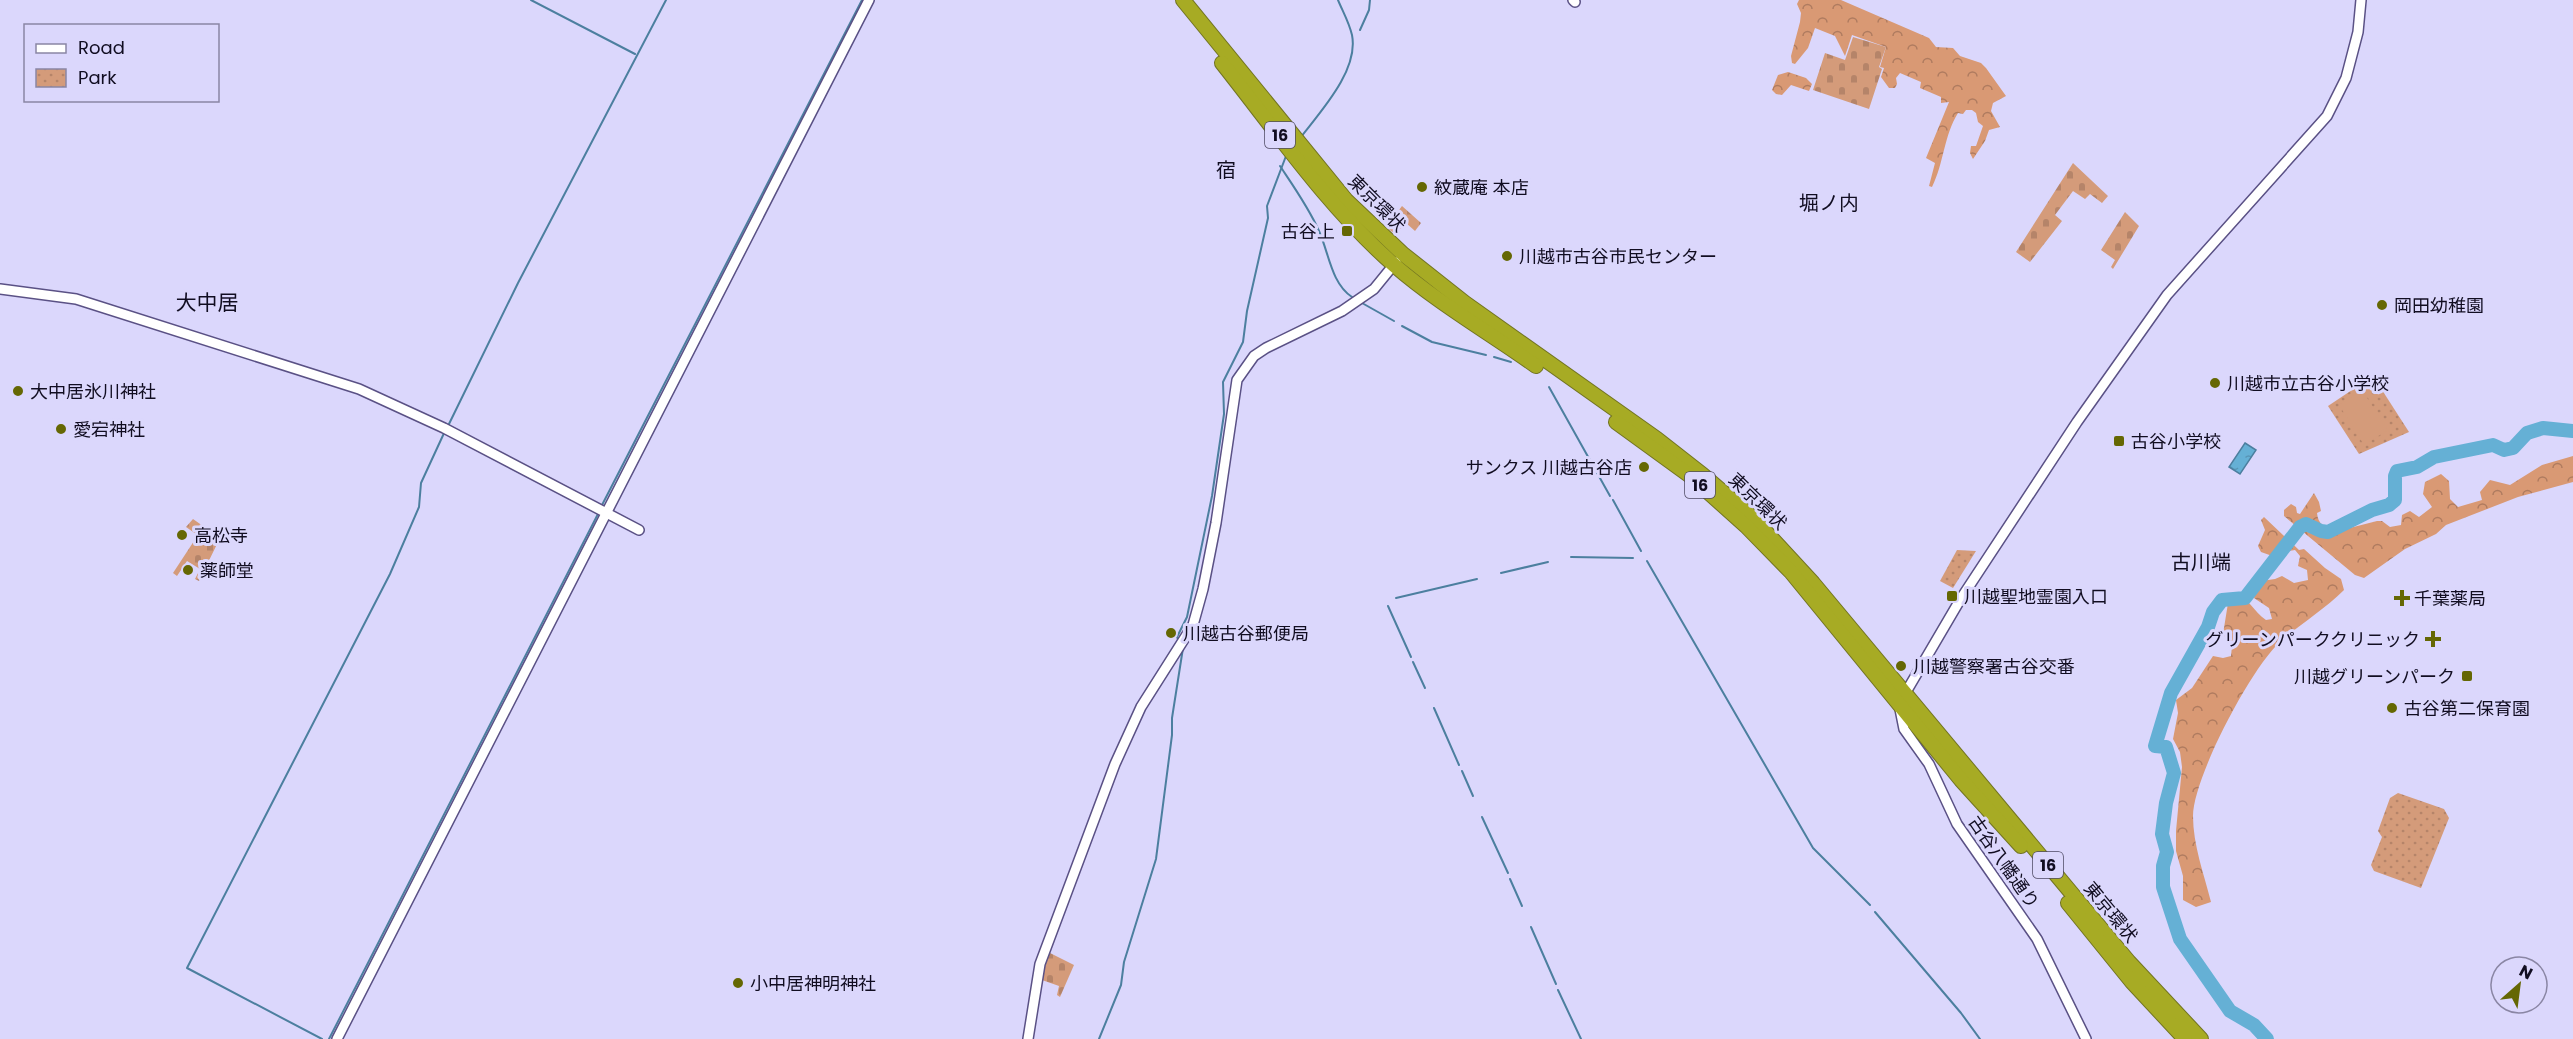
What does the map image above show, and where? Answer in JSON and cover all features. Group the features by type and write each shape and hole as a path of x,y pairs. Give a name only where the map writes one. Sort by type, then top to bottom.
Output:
{"highway":[{"name":"東京環状","path":"1173,0 1356,228 1657,439 1753,518 1813,583 1902,699 2193,1037"},
{"name":"東京環状","path":"1183,0 1346,200 1398,259"}],"street":[{"path":"337,1039 869,0"},
{"path":"1902,699 1960,600 2077,422 2167,295 2327,116 2346,78 2358,32 2361,0"},
{"path":"1028,1039 1040,964 1113,769 1141,707 1193,625 1203,589 1218,507 1237,381 1254,356 1342,311 1374,289 1398,259"},
{"path":"0,289 76,299 359,389 444,428 639,530"},
{"name":"古谷八幡通り","path":"1902,699 1904,729 1933,770 1958,824 2037,939 2086,1039"}],"green space":[{"path":"1799,0 1841,0 1929,38 1936,47 1953,48 1960,56 1981,63 2006,96 1993,103 1991,111 2000,127 1989,130 1985,141 1973,159 1970,153 1971,146 1976,146 1983,126 1978,122 1976,113 1972,110 1966,110 1963,114 1958,113 1950,130 1936,178 1932,187 1929,186 1935,163 1926,158 1949,102 1941,103 1941,97 1920,88 1921,82 1900,73 1896,78 1895,88 1889,88 1881,77 1884,68 1880,67 1886,47 1852,35 1845,56 1835,36 1815,28 1808,48 1795,64 1792,63 1791,56 1801,13 1797,4"},
{"path":"1853,37 1886,47 1879,67 1882,69 1869,109 1813,90 1825,53 1845,60"},
{"path":"1788,72 1806,78 1812,84 1809,91 1791,85 1782,95 1776,94 1772,90 1778,75"},
{"path":"2073,163 2108,196 2102,203 2090,194 2085,199 2073,191 2055,215 2062,221 2030,262 2016,252"},
{"path":"1402,206 1421,223 1415,231 1406,223 1395,234 1386,227"},
{"path":"2125,212 2139,226 2113,269 2111,267 2115,260 2101,250"},
{"path":"2373,376 2409,432 2359,454 2328,406"},
{"path":"2362,390 2388,430 2364,445 2339,405"},
{"path":"2573,456 2573,482 2518,497 2446,525 2436,534 2405,549 2364,578 2355,575 2284,516 2284,510 2291,504 2300,514 2314,493 2321,511 2317,513 2320,523 2334,532 2377,521 2382,521 2390,527 2401,525 2402,515 2410,511 2419,517 2432,507 2423,494 2425,482 2441,474 2449,481 2450,499 2458,507 2482,500 2480,492 2490,480 2510,485 2542,465"},
{"path":"2264,517 2299,550 2304,549 2341,579 2344,590 2280,642 2268,655 2240,698 2213,751 2203,776 2193,816 2197,849 2211,902 2196,907 2183,900 2183,876 2176,851 2182,767 2180,752 2173,739 2178,713 2176,700 2192,688 2213,656 2223,658 2231,656 2232,646 2223,634 2229,597 2235,592 2240,594 2266,620 2272,619 2269,608 2254,598 2261,581 2282,576 2294,583 2308,580 2307,570 2298,566 2300,556 2295,550 2283,552 2278,558 2261,552 2258,546 2265,530 2261,520"},
{"path":"193,519 220,538 199,581 195,579 200,569 187,561 177,576 173,573 194,541 196,534 186,527"},
{"path":"1957,550 1976,551 1953,588 1940,581"},
{"path":"2398,793 2444,809 2449,818 2421,888 2374,871 2371,865 2382,837 2378,831 2390,798"},
{"path":"1048,952 1074,965 1060,997 1057,995 1059,986 1042,980"}],"water":[{"path":"2245,443 2256,450 2240,474 2229,467"}],"waterway":[{"path":"531,0 635,54"},
{"path":"448,426 518,283 666,0"},
{"path":"601,507 862,0"},
{"path":"1301,137 1328,103 1350,62 1353,48 1352,35 1338,0"},
{"path":"1360,30 1369,10 1370,0"},
{"path":"1179,641 1177,637 1187,617 1212,496 1224,414 1223,382 1243,342 1247,311 1268,218 1267,206 1286,156"},
{"path":"1280,166 1315,222 1339,284 1352,297"},
{"path":"1362,303 1394,321"},
{"path":"1402,326 1432,342 1486,355"},
{"path":"1494,357 1511,362"},
{"path":"1549,387 1610,496"},
{"path":"2267,1039 2254,1025 2230,1011 2180,939 2163,887 2163,866 2167,852 2162,834 2166,803 2174,773 2166,747 2155,746 2171,693 2208,627 2213,612 2222,600 2245,598 2300,527 2306,524 2328,532 2372,510 2389,505 2395,500 2397,471 2417,467 2434,457 2493,445 2504,450 2513,448 2527,433 2543,428 2573,431"},
{"path":"322,1039 187,968 390,574 419,507 421,483 445,431"},
{"path":"1613,500 1641,551"},
{"path":"329,1039 599,512"},
{"path":"1571,557 1633,558"},
{"path":"1647,561 1813,848 1870,905"},
{"path":"1501,573 1548,562"},
{"path":"1396,598 1477,579"},
{"path":"1388,606 1411,657"},
{"path":"1099,1039 1121,985 1124,962 1156,859 1172,735 1172,718 1183,648"},
{"path":"1413,662 1425,688"},
{"path":"1434,708 1459,765"},
{"path":"1462,771 1473,796"},
{"path":"1482,817 1508,873"},
{"path":"1510,879 1522,906"},
{"path":"1875,912 1961,1013 1980,1039"},
{"path":"1531,927 1556,984"},
{"path":"1558,990 1581,1039"}],"place":[{"name":"紋蔵庵 本店","path":"1422,187"},
{"name":"古谷上","path":"1347,231"},
{"name":"川越市古谷市民センター","path":"1507,256"},
{"name":"岡田幼稚園","path":"2382,305"},
{"name":"川越市立古谷小学校","path":"2215,383"},
{"name":"大中居氷川神社","path":"18,391"},
{"name":"愛宕神社","path":"61,429"},
{"name":"古谷小学校","path":"2119,441"},
{"name":"サンクス 川越古谷店","path":"1644,467"},
{"name":"高松寺","path":"182,535"},
{"name":"薬師堂","path":"188,570"},
{"name":"川越聖地霊園入口","path":"1952,596"},
{"name":"千葉薬局","path":"2402,598"},
{"name":"川越古谷郵便局","path":"1171,633"},
{"name":"グリーンパーククリニック","path":"2433,639"},
{"name":"川越警察署古谷交番","path":"1901,666"},
{"name":"川越グリーンパーク","path":"2467,676"},
{"name":"古谷第二保育園","path":"2392,708"},
{"name":"小中居神明神社","path":"738,983"}],"district":[{"name":"宿","path":"1226,170"},
{"name":"堀ノ内","path":"1829,203"},
{"name":"大中居","path":"207,302"},
{"name":"古川端","path":"2201,562"}]}
